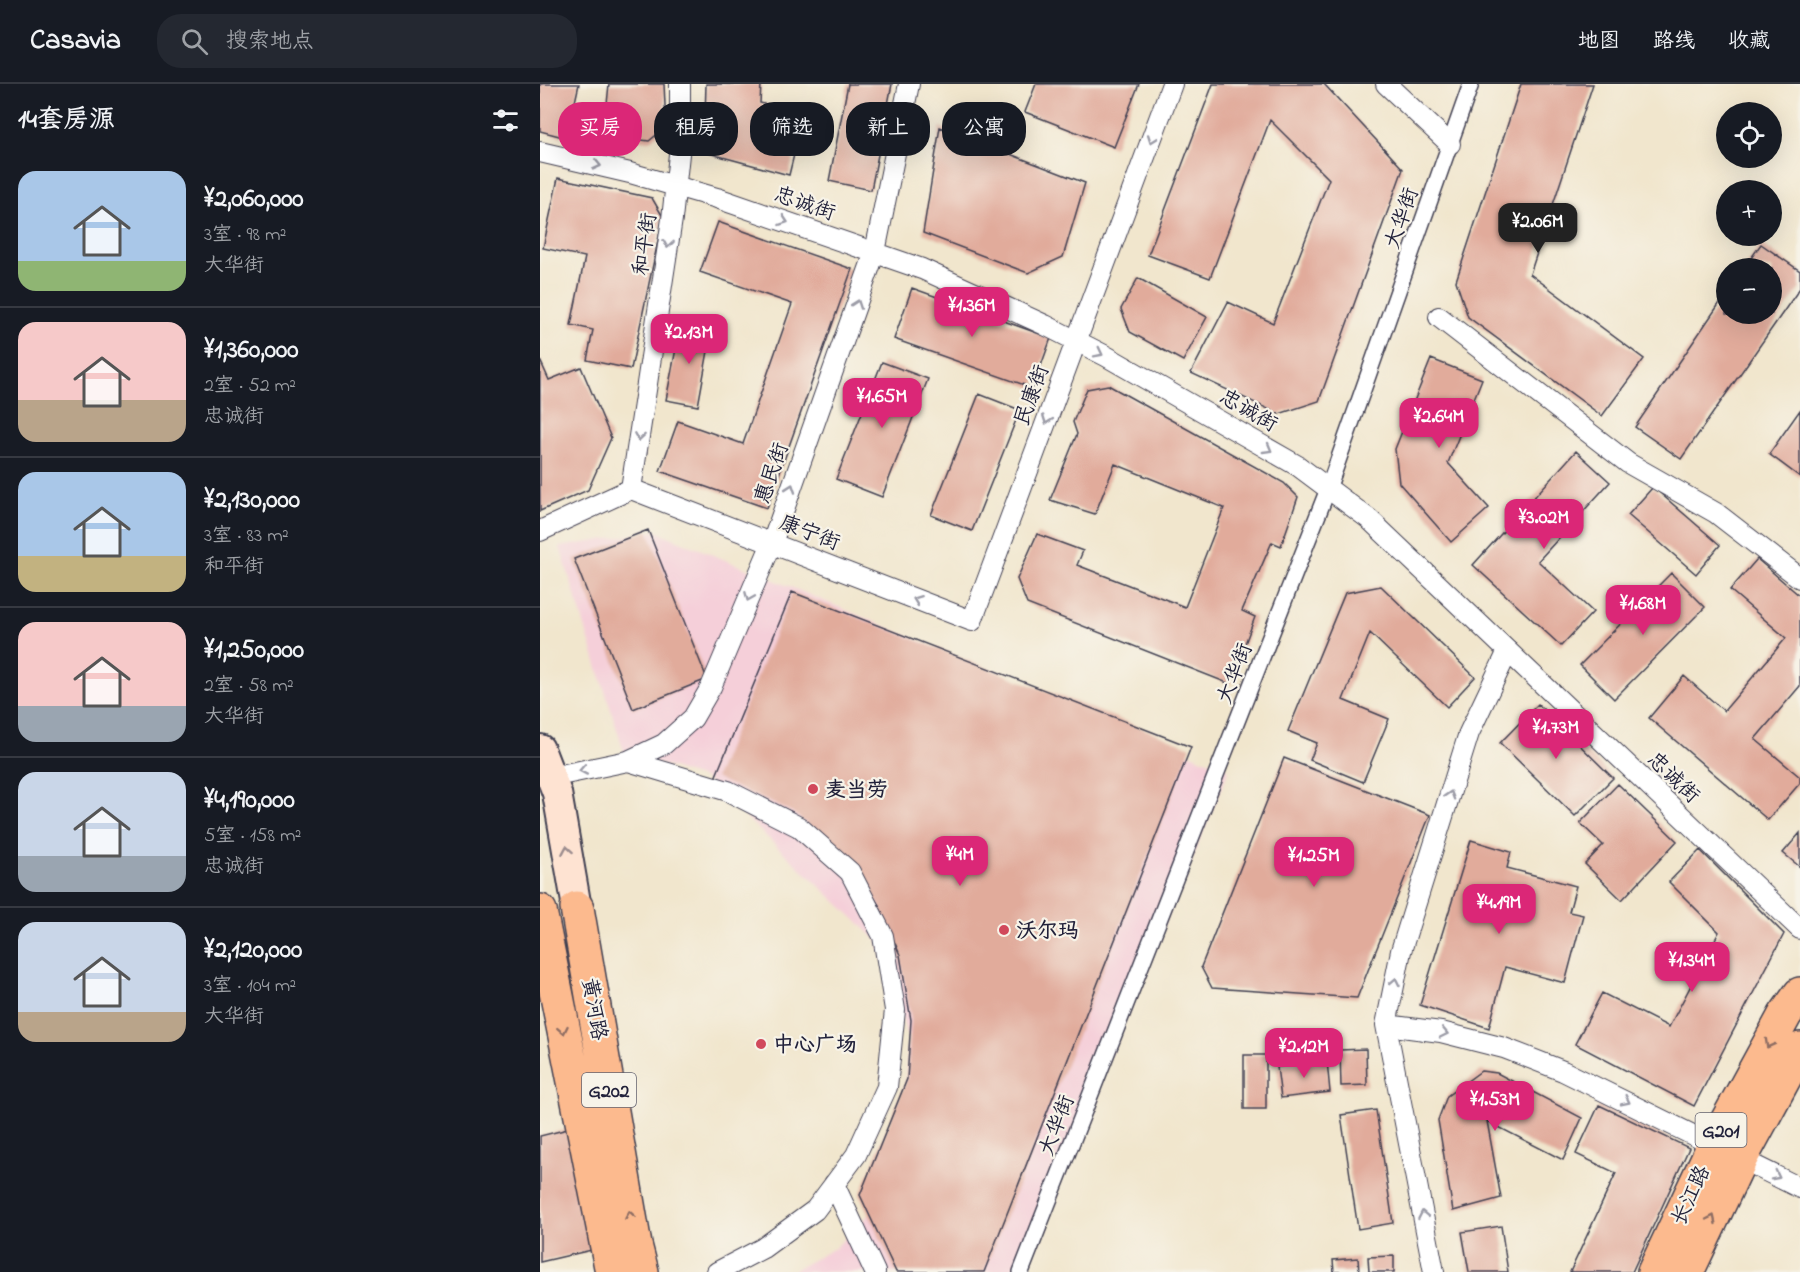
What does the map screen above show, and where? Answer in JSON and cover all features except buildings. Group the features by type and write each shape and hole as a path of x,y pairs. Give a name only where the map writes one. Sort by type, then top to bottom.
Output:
{"highway":[{"path":"540,905 577,908"},
{"name":"G202","path":"542,928 577,908"},
{"name":"黄河路","path":"577,908 635,1245 642,1272"},
{"name":"黄河路","path":"542,928 612,1272"},
{"name":"长江路","path":"1687,1272 1727,1151 1785,1016 1800,994"},
{"name":"长江路","path":"1653,1272 1727,1151 1800,1049"}],"main road":[{"name":"黄河路","path":"540,749 558,793 577,908"}],"street":[{"name":"和平街","path":"632,489 676,186 680,145 680,84"},
{"name":"惠民街","path":"551,777 628,761 664,744 693,718 711,687 772,543 875,252 909,84"},
{"name":"民康街","path":"972,621 1172,84"},
{"path":"1386,84 1450,144"},
{"name":"大华街","path":"1021,1272 1328,489 1470,84"},
{"name":"忠诚街","path":"540,152 630,173 717,198 922,269 1045,325 1106,356 1298,466 1369,519 1800,929"},
{"path":"1439,317 1628,463 1716,513 1800,578"},
{"path":"540,531 632,489"},
{"name":"康宁街","path":"632,489 972,621"},
{"path":"1434,1272 1386,1025 1401,951 1469,733 1508,651"},
{"path":"628,761 728,791 799,827 850,872 883,936 895,1010 887,1087 855,1155 815,1210 763,1248 717,1272"},
{"path":"1386,1025 1441,1032 1504,1048 1563,1071 1800,1188"},
{"path":"834,1184 874,1272"}],"shaded area":[{"name":"沃尔玛","path":"656,531 1229,770 1019,1272 790,1272 835,1248 900,1184 908,1036 877,940 705,779 624,752 560,547"}],"place":[{"name":"麦当劳","path":"813,789"},
{"name":"沃尔玛","path":"1004,930"},
{"name":"中心广场","path":"761,1044"}]}
